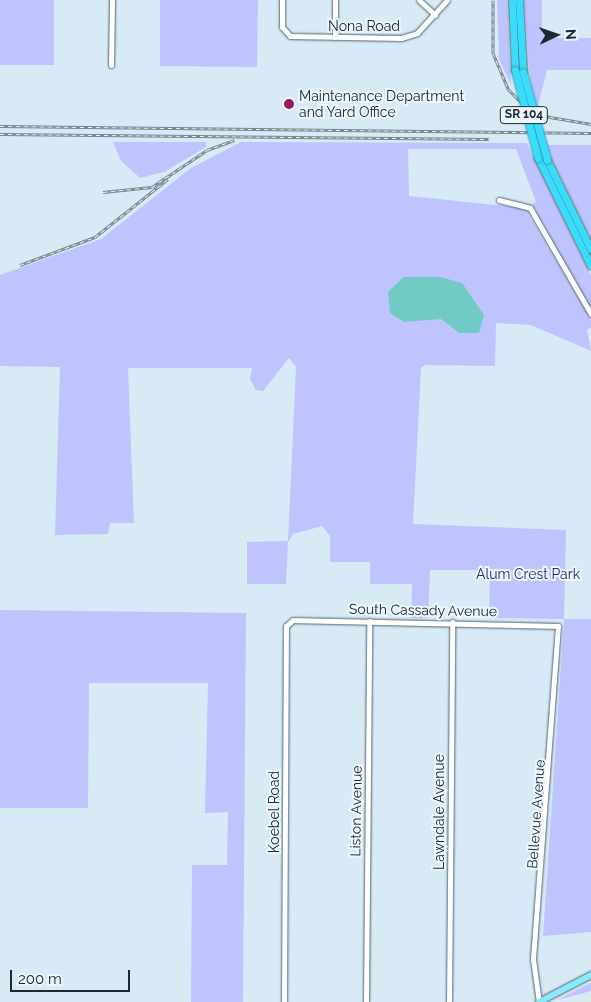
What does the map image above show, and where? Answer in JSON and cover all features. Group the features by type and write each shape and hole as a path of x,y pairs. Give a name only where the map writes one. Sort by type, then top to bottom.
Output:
{"highway":[{"name":"SR 104","path":"512,0 515,70 538,158 591,266"},
{"name":"SR 104","path":"519,0 523,72 547,160 591,250"}],"main road":[{"path":"539,1002 591,975"}],"street":[{"path":"112,0 112,65"},
{"name":"Nona Road","path":"282,0 285,32 335,37 407,37 435,14 447,0"},
{"path":"335,0 335,37"},
{"path":"420,0 435,14"},
{"path":"499,200 530,208 591,314"},
{"name":"Liston Avenue","path":"366,1002 369,621"},
{"name":"South Cassady Avenue","path":"288,622 452,622 558,626"},
{"name":"Koebel Road","path":"284,1002 288,622"},
{"name":"Lawndale Avenue","path":"449,1002 452,622"},
{"name":"Bellevue Avenue","path":"539,1002 534,959 558,626"}],"green space":[{"path":"0,0 54,0 54,65 0,65"},
{"path":"160,0 258,0 257,67 160,66"},
{"path":"497,0 507,0 511,85 499,59"},
{"path":"524,0 542,0 542,28 551,38 591,38 591,70 547,70 538,106 532,101"},
{"path":"113,142 206,142 206,147 164,172 140,178 121,161"},
{"name":"Alum Crest Park","path":"241,142 527,143 591,276 591,309 532,204 536,202 516,149 408,149 409,196 525,208 591,319 591,328 587,329 591,351 531,325 496,323 495,366 425,365 421,368 413,524 566,530 564,619 489,618 490,570 430,570 428,618 411,618 412,584 370,584 370,562 330,562 330,536 322,526 293,534 288,542 286,584 247,584 247,542 288,541 296,367 289,358 263,391 256,390 250,379 252,368 128,368 134,523 110,523 108,534 55,535 60,367 0,366 0,275 101,239 191,168","holes":["441,319 479,333 459,333"]},
{"path":"547,145 591,145 591,239 552,159"},
{"path":"0,610 246,613 243,1002 191,1002 192,865 227,865 228,812 205,813 208,683 89,683 88,808 0,808"},
{"path":"564,619 591,619 591,932 543,936"},
{"path":"591,983 591,991 558,1000 578,989"}],"shaded area":[{"path":"404,277 440,277 462,283 484,315 479,333 459,333 441,319 404,322 390,313 388,292"}],"railway":[{"path":"493,0 493,53 508,89 523,104 550,117 591,124"},
{"path":"0,126 591,133"},
{"path":"0,134 489,139"},
{"path":"103,192 152,187 207,150 234,140"},
{"path":"20,265 95,237 168,179"}],"place":[{"name":"Maintenance Department and Yard Office","path":"289,104"}]}
